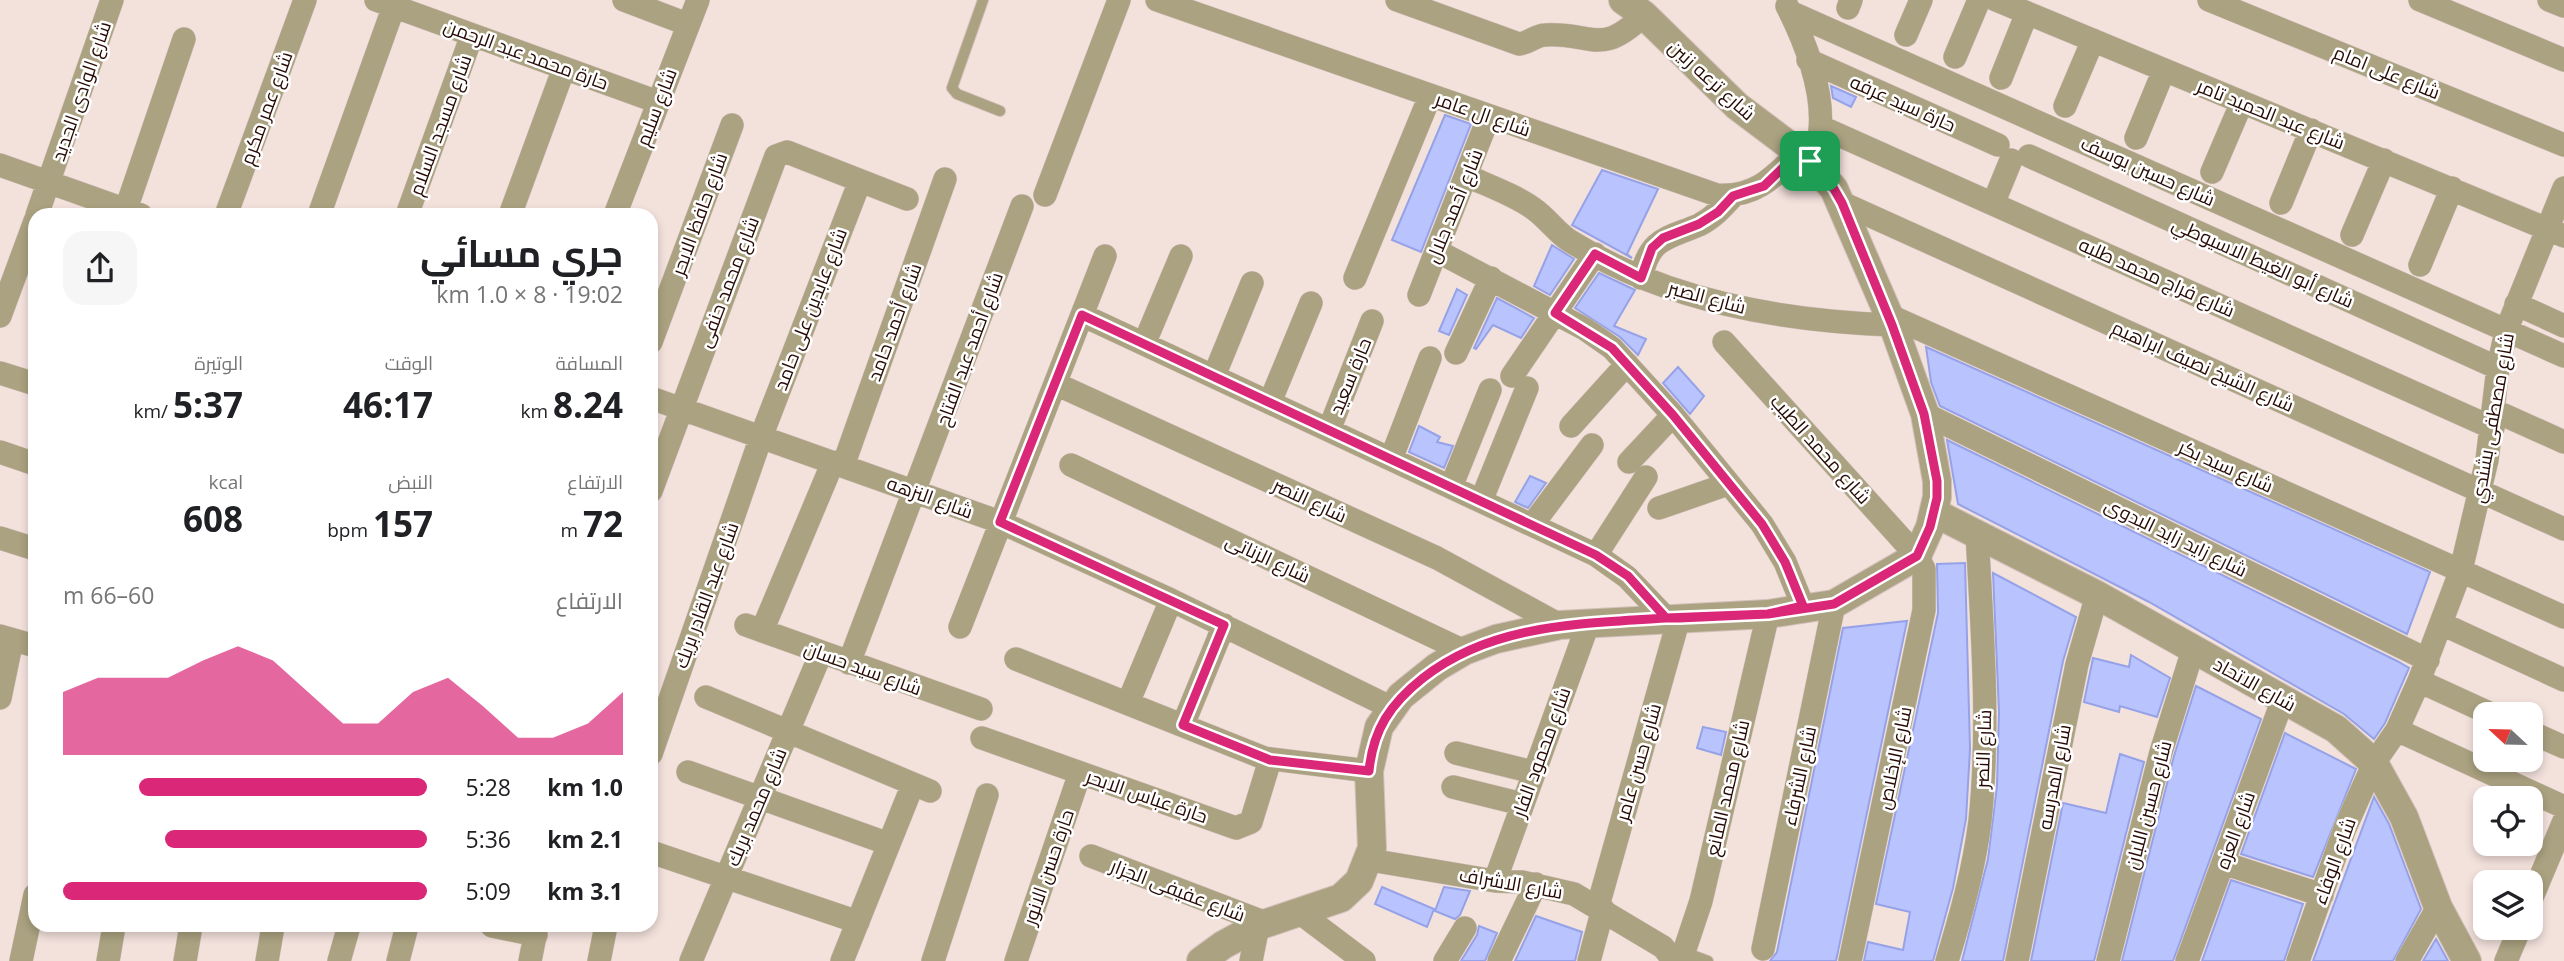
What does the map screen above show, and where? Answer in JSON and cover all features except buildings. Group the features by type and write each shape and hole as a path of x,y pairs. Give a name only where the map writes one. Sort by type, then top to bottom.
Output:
{"street":[{"name":"شارع الوادى الجديد","path":"40,208 112,0"},
{"name":"شارع عمر مكرم","path":"229,208 305,0"},
{"name":"شارع سليم","path":"618,208 698,0"},
{"path":"1045,195 1119,0"},
{"name":"شارع ال عامر","path":"1157,0 1717,195 1733,196"},
{"path":"1397,0 1519,44 1543,35 1600,41 1624,32 1636,5"},
{"path":"1906,35 1921,0"},
{"path":"1955,57 1979,0"},
{"name":"شارع عبد الحميد تامر","path":"1996,0 2555,232"},
{"name":"شارع على امام","path":"2209,0 2564,145"},
{"path":"2420,0 2564,60"},
{"path":"2549,0 2564,6"},
{"path":"629,1 687,24"},
{"path":"321,208 385,3"},
{"name":"حارة محمد عبد الرحمن","path":"385,3 658,102"},
{"name":"شارع ترعه زنين","path":"1636,5 1737,106 1805,157 1834,189 1842,203 1890,320 1924,414 1937,481 1935,513 1917,556"},
{"path":"1641,278 1652,248 1677,231 1699,224 1718,212 1733,196 1764,186 1805,157 1821,127 1808,60 1787,6"},
{"name":"شارع حسين يوسف","path":"1787,6 2564,356"},
{"path":"2001,78 2027,13"},
{"name":"شارع مسجد السلام","path":"410,208 472,35"},
{"path":"132,208 184,39"},
{"path":"2065,106 2093,40"},
{"name":"حارة سيد عرفه","path":"1808,60 2013,154"},
{"path":"513,208 564,68"},
{"path":"2136,138 2164,70"},
{"path":"1354,278 1430,96"},
{"path":"2212,172 2242,102"},
{"name":"شارع أحمد جلال","path":"1419,295 1489,117"},
{"name":"شارع حافظ الابحر","path":"658,323 732,125"},
{"name":"شارع فراج محمد طلبه","path":"1821,127 2494,420 2564,442"},
{"path":"2281,203 2311,130"},
{"name":"شارع محمد حنفى","path":"658,472 776,156 780,152 787,152 860,181"},
{"path":"1993,204 2013,154"},
{"name":"شارع أبو الغيط الاسيوطي","path":"2013,154 2498,368"},
{"path":"2352,235 2384,160"},
{"path":"0,165 116,208"},
{"name":"شارع الصبر","path":"1467,176 1526,204 1568,240 1641,278 1698,297 1826,323 1890,320"},
{"name":"شارع أحمد حامد","path":"754,628 838,464 945,179"},
{"path":"860,181 907,199"},
{"name":"شارع عابدين على حامد","path":"761,437 860,181"},
{"path":"2420,265 2452,188"},
{"name":"شارع مصطفى بشندي","path":"2374,763 2397,730 2424,671 2461,570 2481,491 2494,420 2498,368 2506,331 2516,304 2555,232 2564,188"},
{"name":"شارع الشيخ نصيف ابراهيم","path":"1842,203 2564,529"},
{"name":"شارع أحمد عبد الفتاح","path":"849,663 916,492 1022,206"},
{"path":"0,316 28,240"},
{"path":"1437,251 1604,341 1673,415 1777,547 1803,606"},
{"path":"1481,501 1520,382 1555,313 1595,254"},
{"path":"960,626 1105,256"},
{"path":"1144,344 1181,256"},
{"path":"1456,353 1491,278"},
{"path":"1214,376 1252,284"},
{"path":"1270,402 1311,303"},
{"path":"2516,304 2564,326"},
{"path":"1082,315 1596,555 1628,576 1672,618"},
{"name":"شارع سيد بكر","path":"1890,320 2564,617"},
{"name":"حارة سعيد","path":"1329,430 1372,321"},
{"name":"شارع محمد الطيب","path":"1724,342 1917,556"},
{"path":"1391,459 1430,358"},
{"path":"1571,426 1627,364"},
{"path":"0,373 28,382"},
{"name":"شارع النصر","path":"1056,384 1437,558 1560,625"},
{"path":"1451,487 1490,390"},
{"name":"شارع النزهه","path":"658,400 1000,522 1224,625 1390,707"},
{"name":"شارع زايد زايد البدوى","path":"1924,414 2424,671 2473,702"},
{"path":"1596,555 1638,469 1673,415"},
{"name":"شارع عبد القادر بريك","path":"658,734 761,437"},
{"path":"1532,525 1592,445"},
{"path":"0,452 28,462"},
{"name":"شارع الزناتى","path":"1071,465 1464,651"},
{"path":"1659,508 1728,484"},
{"name":"شارع الاتحاد","path":"1935,513 2097,595 2336,729 2374,763 2404,817 2438,907 2468,961"},
{"name":"شارع النصر","path":"1947,961 1972,868 1984,777 1983,653 1977,533"},
{"path":"0,538 28,547"},
{"path":"1201,961 1223,945 1262,925 1341,898 1359,881 1370,860 1373,836 1369,771 1371,748 1379,727 1390,707 1437,667 1464,651 1496,639 1560,625 1768,614 1803,606 1834,604 1917,556"},
{"name":"شارع الإخلاص","path":"1850,961 1924,610 1924,569 1917,556"},
{"name":"شارع المدرسه","path":"2017,961 2077,664 2097,595"},
{"path":"1128,703 1171,600"},
{"name":"شارع الشرفاء","path":"1762,955 1834,604"},
{"name":"شارع محمد المانع","path":"1675,958 1701,901 1768,614"},
{"name":"شارع حسن عامر","path":"1589,961 1672,618"},
{"name":"شارع محمود الفار","path":"1495,881 1588,624"},
{"path":"2442,624 2564,680"},
{"path":"1183,725 1224,625"},
{"name":"شارع سيد حسان","path":"754,628 981,709"},
{"path":"0,698 6,638 28,644"},
{"name":"شارع حسين اللبان","path":"2108,961 2161,752 2193,650"},
{"name":"شارع محمد بريك","path":"691,961 821,653"},
{"path":"1016,659 1270,760 1369,771"},
{"path":"706,697 922,787 889,844 842,961"},
{"name":"شارع العزه","path":"2187,961 2283,699"},
{"path":"2397,730 2564,807"},
{"name":"حارة عباس الابحر","path":"982,738 1242,828 1251,822 1270,760"},
{"path":"2543,738 2564,747"},
{"path":"1456,753 1533,772"},
{"name":"شارع الوفاء","path":"2298,961 2345,828 2374,763"},
{"path":"688,772 889,844"},
{"name":"حارة حسن الانور","path":"1016,961 1080,773"},
{"path":"1453,787 1522,804"},
{"path":"933,961 988,795"},
{"path":"2543,871 2564,821"},
{"path":"658,854 858,922"},
{"name":"شارع عفيفى الجزار","path":"1091,856 1262,925"},
{"name":"شارع الاشراف","path":"1370,860 1495,881 1536,884 1574,894 1675,958"},
{"path":"2223,863 2322,895"},
{"path":"1499,961 1536,884"},
{"path":"2407,961 2438,907"},
{"path":"1299,912 1353,958"},
{"path":"1251,961 1262,925"},
{"path":"20,961 28,926"},
{"path":"1445,961 1465,929"},
{"path":"108,961 113,932"},
{"path":"185,961 190,932"},
{"path":"267,961 273,932"},
{"path":"340,961 347,932"},
{"path":"398,961 405,932"},
{"path":"530,961 537,932"},
{"path":"598,961 605,932"},
{"path":"2506,961 2515,940"}],"lane":[{"path":"983,0 951,84 957,94 1000,111"},
{"path":"1675,958 1708,961"}],"route":[{"path":"1810,161 1799,152 1764,186 1750,193 1733,196 1718,212 1699,224 1663,238 1652,248 1644,262 1641,278 1595,254 1555,313 1604,341 1673,415 1762,524 1785,562 1803,606 1768,614 1725,617 1666,618 1628,576 1596,555 1082,315 1000,522 1224,625 1183,725 1270,760 1369,771 1371,748 1390,707 1437,667 1464,651 1496,639 1560,625 1666,618 1768,614 1803,606 1834,604 1917,556 1935,513 1937,481 1924,414 1892,325 1842,203 1834,189 1810,161"}]}
